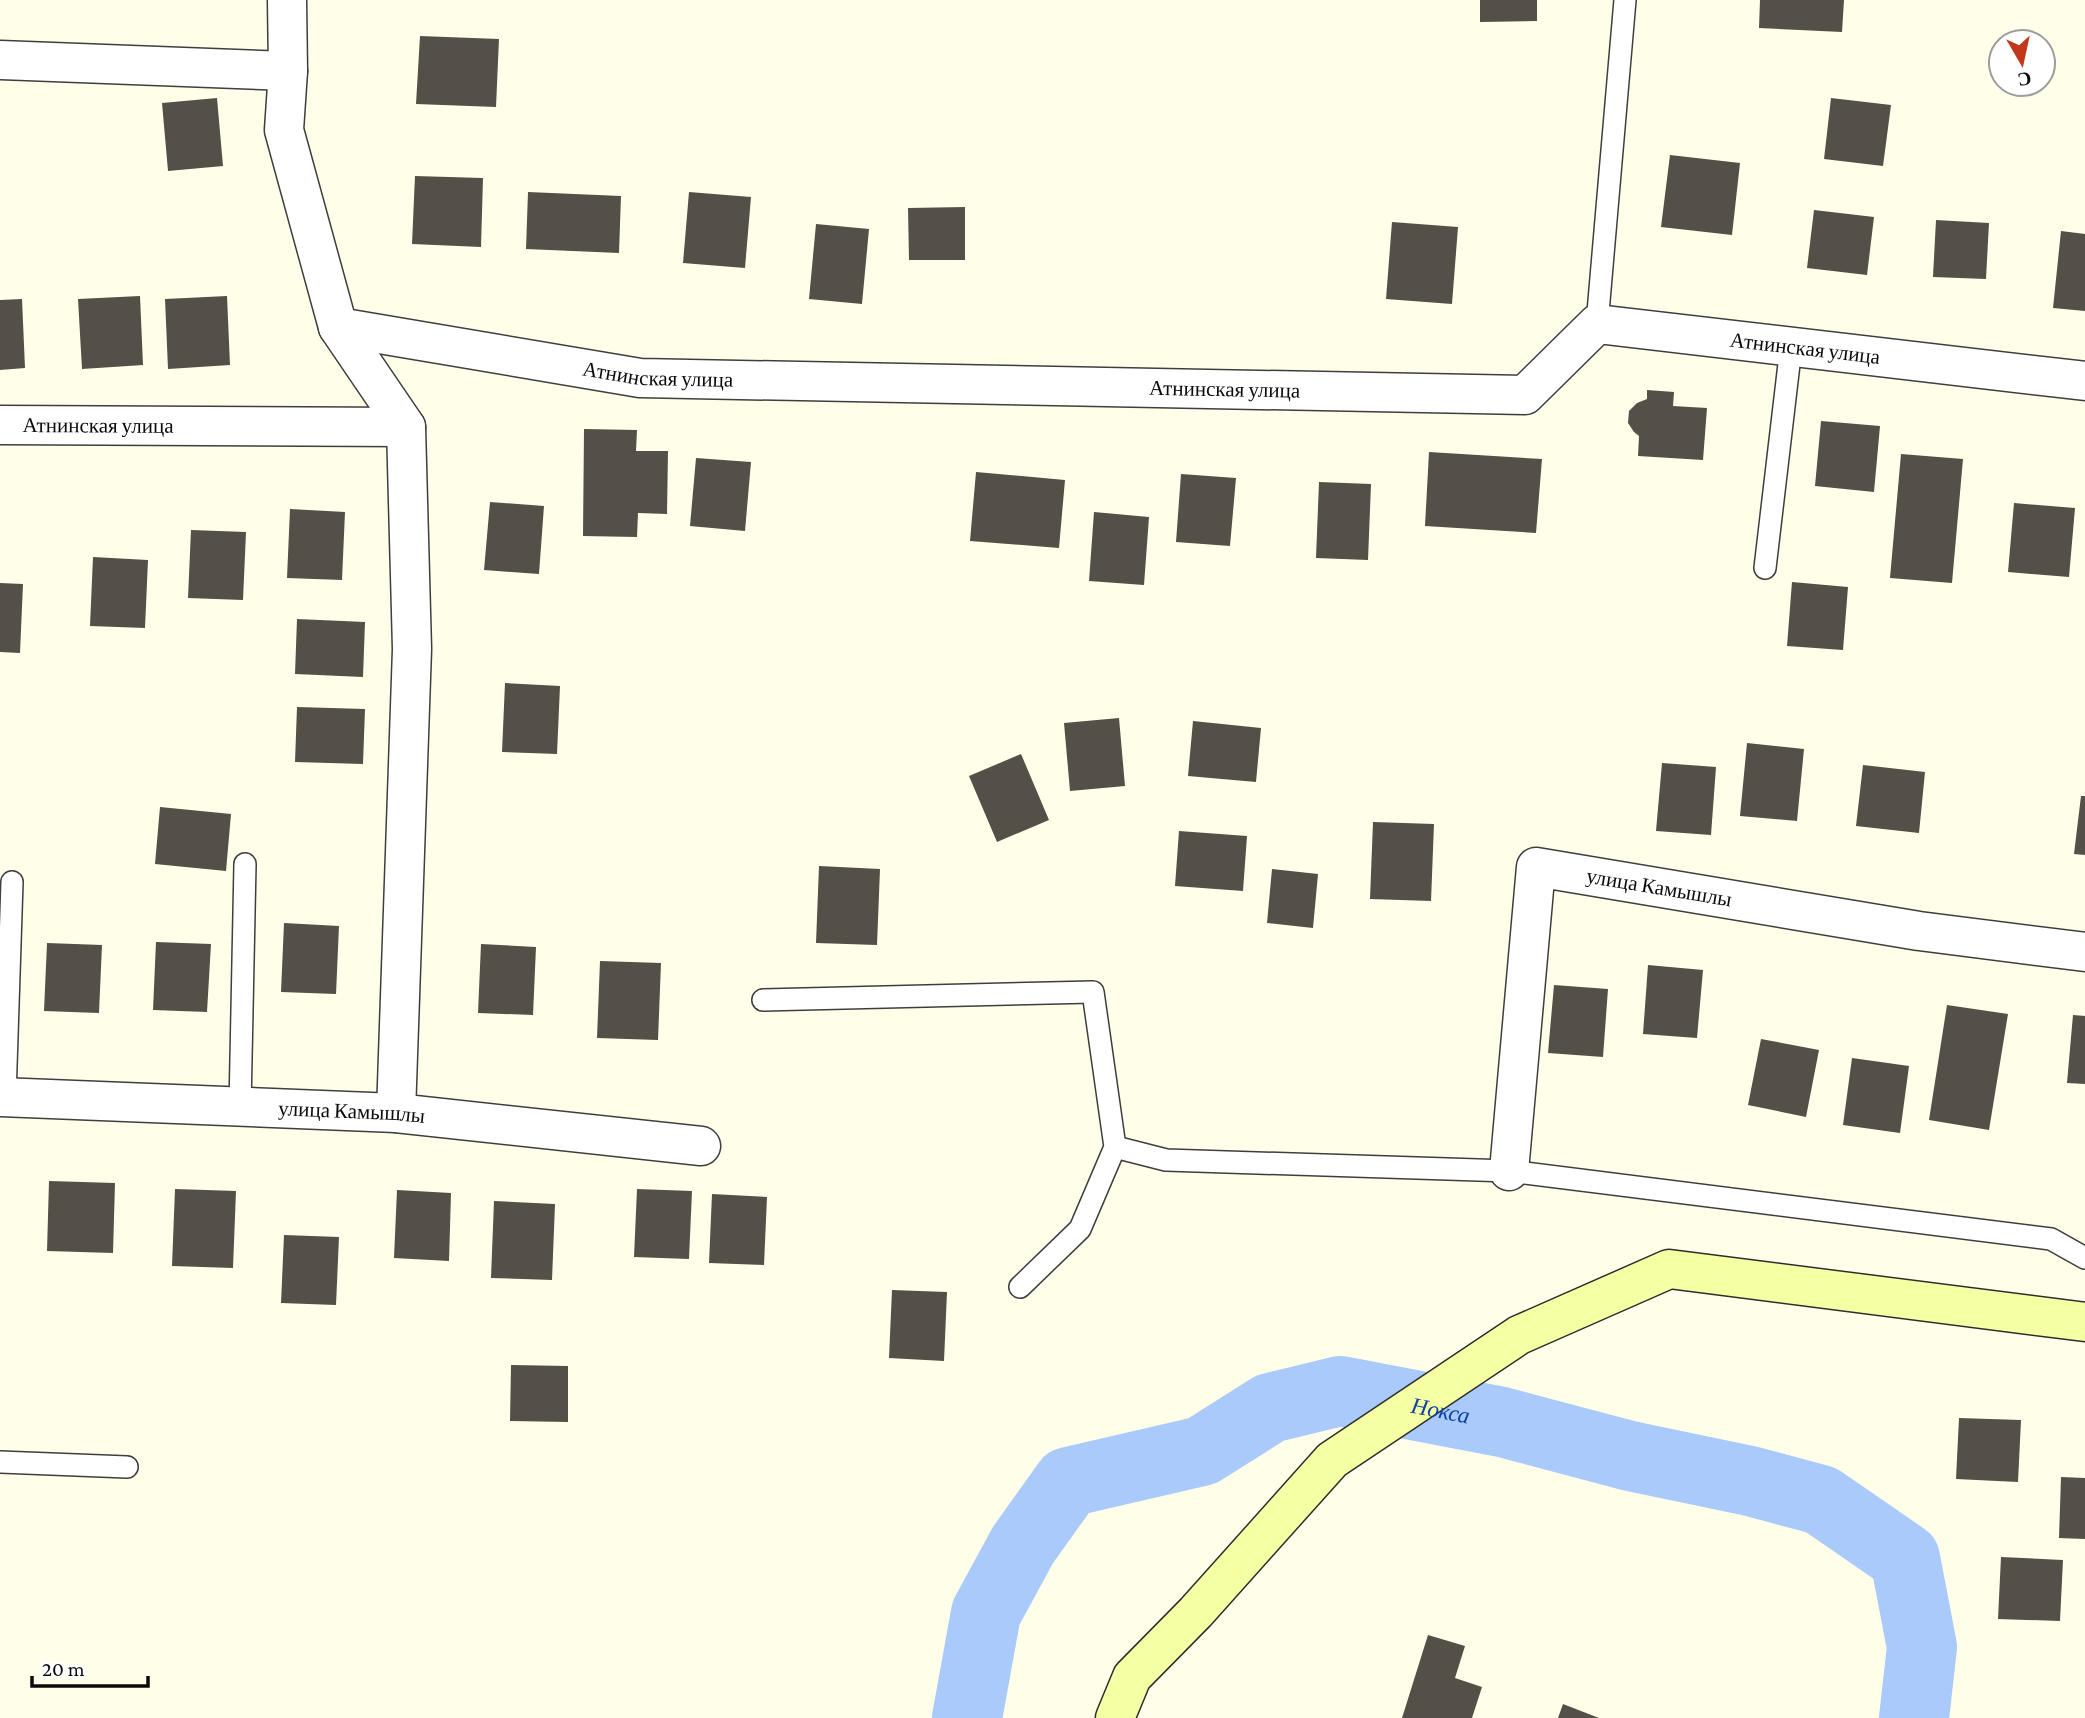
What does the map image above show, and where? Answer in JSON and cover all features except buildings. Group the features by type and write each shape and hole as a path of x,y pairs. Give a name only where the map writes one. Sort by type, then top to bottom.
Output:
{"street":[{"path":"287,0 288,71 284,130 338,327 406,427 412,649 396,1113"},
{"path":"0,60 288,71"},
{"name":"Атнинская улица","path":"338,327 640,377 1525,395 1597,324 2085,381"},
{"name":"Атнинская улица","path":"0,425 406,427"},
{"name":"улица Камышлы","path":"1509,1171 1536,867 1919,931 2085,952"},
{"name":"улица Камышлы","path":"3,1097 396,1113 701,1146"},
{"path":"1115,1718 1132,1677 1196,1612 1332,1460 1519,1335 1669,1269 2085,1322"}],"lane":[{"path":"1597,324 1625,0"},
{"path":"1765,568 1791,347"},
{"path":"240,1107 245,864"},
{"path":"3,1097 12,882"},
{"path":"763,1000 1093,992 1115,1147 1080,1229 1020,1287"},
{"path":"1115,1147 1166,1160 1509,1171 2052,1239 2085,1258"},
{"path":"0,1462 128,1467"}],"waterway":[{"name":"Нокса","path":"967,1718 986,1613 1023,1545 1068,1482 1202,1451 1270,1408 1340,1391 1502,1422 1630,1456 1750,1481 1821,1500 1905,1558 1922,1647 1914,1718"}]}
